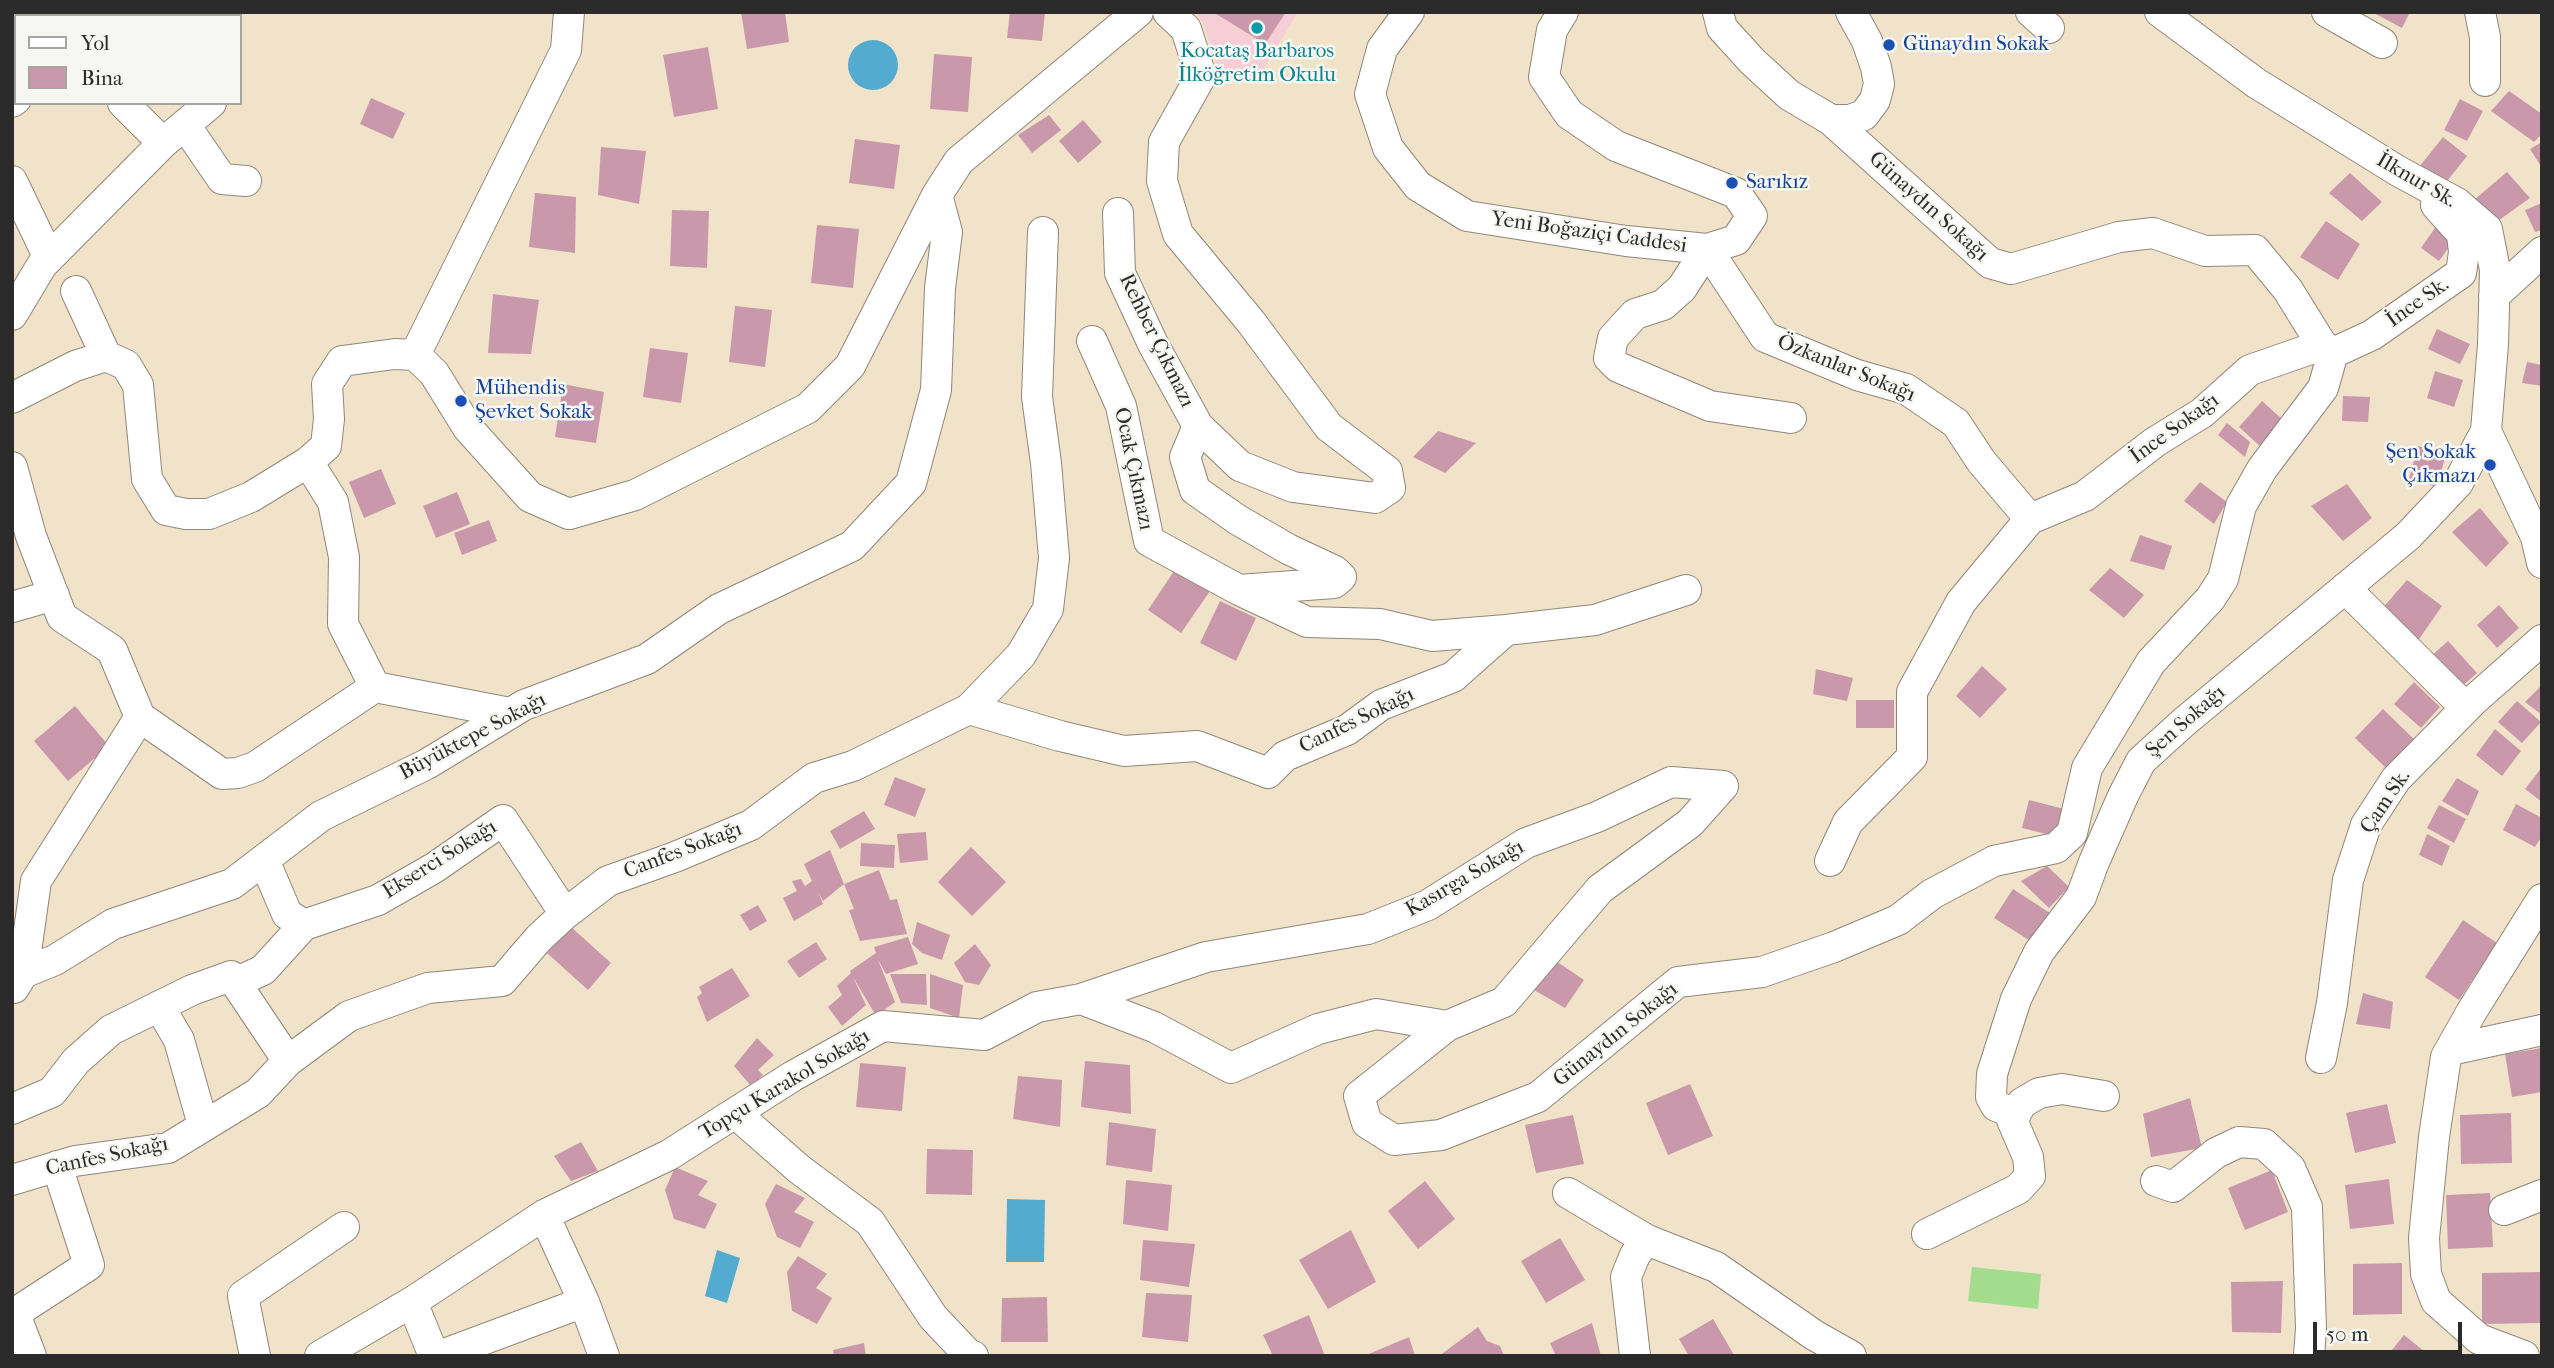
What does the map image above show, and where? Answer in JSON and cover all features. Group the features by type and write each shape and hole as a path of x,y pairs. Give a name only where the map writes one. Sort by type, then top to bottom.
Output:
{"street":[{"path":"415,355 566,50 569,12"},
{"path":"12,398 75,366 106,356 127,365 138,385 147,479 166,510 186,514 209,514 251,498 308,462 326,446 329,419 327,384 342,361 395,354 415,355 434,373 468,428 530,497 569,514 635,495 808,408 817,400 850,366 937,195 959,161 1138,12"},
{"path":"1168,12 1186,29 1201,76 1164,142 1162,181 1178,234 1251,323 1329,427 1387,471 1390,488 1375,498 1293,487 1240,466 1198,426 1185,457 1195,491 1238,520 1288,549 1335,571 1341,577 1334,583 1239,590"},
{"name":"Yeni Boğaziçi Caddesi","path":"1409,12 1382,49 1370,94 1388,148 1418,186 1467,216 1626,241 1707,249 1736,240 1752,216 1736,193 1616,146 1569,114 1544,77 1552,30 1563,12"},
{"path":"1718,12 1722,27 1752,61 1790,95 1831,120 1850,120 1864,115 1875,100 1879,84 1867,41 1851,12"},
{"name":"İlknur Sk.","path":"2160,12 2256,83 2398,171 2457,202 2487,229 2495,270 2493,344 2486,431 2536,537 2542,563"},
{"path":"2327,12 2382,43"},
{"path":"2480,12 2485,37 2485,81"},
{"path":"126,105 174,134 222,179 246,181"},
{"path":"12,315 42,265 174,134 209,105"},
{"name":"Günaydın Sokağı","path":"1447,1026 1359,1096 1367,1124 1394,1140 1441,1135 1526,1102 1538,1097 1678,982 1762,972 1834,947 1898,920 1932,894 1994,861 2056,848 2072,833 2087,768 2151,662 2210,599 2224,579 2241,506 2262,469 2323,388 2328,349 2288,290 2255,250 2205,251 2153,233 2119,237 2011,269 1990,263 1831,120"},
{"name":"İnce Sk.","path":"2328,349 2372,335 2461,273 2464,252 2462,234 2447,214 2398,171"},
{"path":"12,181 50,258"},
{"name":"Büyüktepe Sokağı","path":"18,982 113,924 232,884 321,816 427,764 524,705 647,659 719,609 852,546 911,483 936,390 940,288 947,232 937,195"},
{"name":"Rehber Çıkmazı","path":"1118,213 1120,273 1153,344 1198,426"},
{"path":"969,709 1021,655 1048,609 1054,558 1037,397 1043,232"},
{"path":"1707,249 1682,288 1662,305 1635,314 1613,338 1609,358 1618,367 1710,406 1791,418"},
{"name":"Özkanlar Sokağı","path":"1707,249 1765,337 1857,375 1906,389 1956,423 1981,461 2030,519"},
{"path":"2494,296 2542,252"},
{"path":"76,291 106,356"},
{"name":"Ocak Çıkmazı","path":"1092,341 1121,406 1149,541 1239,590"},
{"name":"İnce Sokağı","path":"2030,519 2085,496 2155,442 2202,413 2250,370 2328,349"},
{"name":"Şen Sokağı","path":"2015,1114 1996,1107 1991,1097 1992,1074 2016,999 2039,952 2081,897 2105,836 2141,761 2407,536 2458,484 2486,431"},
{"path":"308,462 333,502 345,557 343,624 375,687"},
{"path":"12,467 22,540 54,595 62,617 112,650 140,717 222,774 238,773 255,767 375,687 510,713"},
{"path":"1830,861 1848,822 1912,757 1912,692 1961,602 2030,519"},
{"path":"2344,588 2466,708"},
{"path":"1239,590 1307,621 1380,624 1432,636 1595,620 1686,590"},
{"path":"12,607 54,595"},
{"name":"Canfes Sokağı","path":"12,1180 75,1161 168,1148 258,1093 288,1061 349,1016 428,988 502,981 539,937 608,881 751,825 814,778 853,765 969,709 1060,736 1124,751 1198,746 1268,773 1285,756 1347,730 1381,705 1453,677 1506,630"},
{"name":"Çam Sk.","path":"2321,1058 2332,1003 2348,880 2366,825 2396,779 2466,708 2542,640"},
{"path":"18,982 36,881 140,717"},
{"path":"2105,836 2100,805 2110,755 2112,725"},
{"name":"Kasırga Sokağı","path":"1081,999 1206,957 1368,929 1428,905 1526,844 1597,817 1671,782 1723,786 1690,823 1600,889 1504,1002 1447,1026"},
{"name":"Ekserci Sokağı","path":"304,925 377,900 434,868 503,820 565,914"},
{"path":"235,983 263,970 304,925 287,914 264,860"},
{"path":"2524,1356 2479,1339 2436,1301 2426,1274 2424,1237 2434,1137 2446,1057 2542,899"},
{"path":"12,1109 51,1092 76,1061 111,1030 192,990 231,976 288,1061"},
{"path":"1081,999 1154,1027 1231,1068 1318,1029 1376,1014 1447,1026"},
{"name":"Topçu Karakol Sokağı","path":"320,1356 412,1302 544,1215 669,1155 793,1076 883,1026 984,1035 1037,1007 1081,999"},
{"path":"159,1006 179,1040 203,1125"},
{"path":"2450,1050 2542,1030"},
{"path":"1927,1234 2018,1189 2030,1176 2028,1157 2012,1120 2021,1103 2039,1093 2062,1089 2105,1096"},
{"path":"735,1113 799,1169 870,1222 933,1317 968,1354 974,1356"},
{"path":"2156,1181 2173,1187 2216,1153 2239,1142 2264,1144 2290,1168 2307,1207 2311,1328 2309,1356"},
{"path":"32,1356 13,1315 89,1265 57,1166"},
{"path":"1568,1193 1647,1240 1716,1268 1814,1335 1851,1356"},
{"path":"2504,1210 2542,1195"},
{"path":"544,1215 604,1356"},
{"path":"255,1356 243,1296 344,1227"},
{"path":"1635,1356 1626,1277 1635,1255 1647,1240"},
{"path":"412,1302 436,1356 583,1302"}],"shaded area":[{"path":"1195,12 1298,12 1255,84 1221,76 1203,23"}],"green space":[{"path":"1972,1267 2041,1274 2038,1309 1968,1301"}],"water":[{"path":"873,40 890,48 898,65 890,82 873,90 856,82 848,65 856,48"},
{"path":"1007,1199 1045,1200 1044,1262 1006,1262"},
{"path":"717,1250 740,1258 727,1303 705,1296"}],"building":[{"path":"741,12 785,12 789,42 747,49"},
{"path":"1010,12 1045,12 1042,41 1007,38"},
{"name":"Kocataş Barbaros İlköğretim Okulu","path":"1213,12 1286,12 1265,44"},
{"path":"2372,12 2410,12 2402,28"},
{"path":"708,47 718,109 674,117 663,55"},
{"path":"934,54 972,57 968,112 930,109"},
{"path":"2509,91 2542,114 2542,134 2534,142 2491,111"},
{"path":"371,98 405,113 393,139 360,124"},
{"path":"2460,99 2483,111 2467,141 2444,130"},
{"path":"1049,115 1061,130 1032,153 1018,135"},
{"path":"1083,120 1102,142 1078,163 1059,141"},
{"path":"2443,137 2467,156 2440,190 2416,171"},
{"path":"855,139 900,145 894,189 849,183"},
{"path":"2542,142 2542,168 2530,149"},
{"path":"601,147 646,151 639,204 598,195"},
{"path":"2507,172 2530,198 2495,223 2474,200"},
{"path":"2350,173 2382,202 2362,221 2329,193"},
{"path":"535,193 576,197 575,253 529,247"},
{"path":"2542,203 2542,230 2535,232 2525,210"},
{"path":"672,210 709,211 707,268 670,266"},
{"path":"2326,221 2360,244 2338,280 2300,257"},
{"path":"817,225 859,229 853,288 811,283"},
{"path":"2437,225 2455,239 2439,261 2421,248"},
{"path":"493,294 539,300 531,354 488,353"},
{"path":"735,306 772,310 765,367 729,362"},
{"path":"2437,329 2470,344 2460,364 2428,349"},
{"path":"650,348 688,353 681,403 643,397"},
{"path":"2527,362 2542,365 2542,386 2522,383"},
{"path":"2435,371 2463,380 2454,407 2427,398"},
{"path":"563,384 604,392 596,443 555,437"},
{"path":"2343,396 2370,397 2368,422 2342,421"},
{"path":"2262,401 2284,421 2261,447 2239,427"},
{"path":"2227,423 2250,442 2245,457 2218,435"},
{"path":"1438,431 1476,443 1445,473 1413,457"},
{"path":"2418,446 2446,454 2437,487 2409,479"},
{"path":"381,469 396,504 364,518 349,482"},
{"path":"2200,482 2227,502 2214,524 2184,501"},
{"path":"2347,484 2372,518 2343,541 2311,506"},
{"path":"457,492 470,524 436,538 423,506"},
{"path":"2480,508 2509,543 2486,567 2452,532"},
{"path":"489,520 497,541 462,555 454,533"},
{"path":"2140,535 2172,546 2164,570 2130,561"},
{"path":"1176,568 1210,591 1181,633 1148,610"},
{"path":"2110,568 2144,595 2124,618 2089,590"},
{"path":"2407,580 2442,606 2417,642 2380,611"},
{"path":"1220,601 1256,618 1236,661 1200,643"},
{"path":"2499,605 2519,628 2497,648 2477,625"},
{"path":"2448,641 2477,673 2458,690 2430,657"},
{"path":"1982,666 2007,689 1980,718 1956,696"},
{"path":"1816,669 1853,678 1847,701 1813,694"},
{"path":"2414,682 2440,707 2421,728 2394,704"},
{"path":"2542,685 2542,715 2525,702"},
{"path":"1856,700 1894,700 1894,728 1856,728"},
{"path":"2517,701 2541,722 2522,743 2498,722"},
{"path":"75,706 109,746 68,781 34,741"},
{"path":"2383,709 2416,741 2388,770 2355,738"},
{"path":"2495,729 2521,751 2502,776 2476,755"},
{"path":"2542,767 2542,802 2525,789"},
{"path":"895,777 926,789 915,817 884,805"},
{"path":"2457,778 2479,791 2468,816 2442,801"},
{"path":"2029,800 2064,809 2058,837 2022,828"},
{"path":"2516,804 2542,818 2542,836 2535,847 2503,830"},
{"path":"2439,805 2466,819 2454,843 2427,828"},
{"path":"864,811 875,829 840,849 830,831"},
{"path":"926,832 928,860 900,863 897,834"},
{"path":"2427,834 2450,846 2442,866 2419,855"},
{"path":"861,843 895,845 894,868 860,866"},
{"path":"971,847 1006,882 972,916 938,882"},
{"path":"830,850 844,884 823,901 818,892 823,904 794,921 783,898 797,891 792,881 801,879 805,886 812,881 804,864"},
{"path":"2047,866 2069,887 2049,908 2021,881"},
{"path":"879,870 890,900 897,899 907,934 860,941 849,910 854,909 844,884"},
{"path":"2013,889 2050,913 2032,942 1994,918"},
{"path":"758,905 767,921 750,931 740,915"},
{"path":"2463,920 2497,943 2459,1000 2425,977"},
{"path":"917,922 950,935 942,960 922,953 912,944"},
{"path":"571,927 611,963 588,990 547,953"},
{"path":"908,937 918,964 886,974 878,960 895,1002 876,1016 853,977 866,1005 842,1026 828,1007 842,995 837,986 850,971 876,953 874,947"},
{"path":"816,942 827,959 799,978 787,961"},
{"path":"975,944 991,965 979,985 965,982 954,963"},
{"path":"1550,957 1584,980 1565,1008 1529,987"},
{"path":"732,968 750,996 707,1022 697,997 702,993 699,987"},
{"path":"890,974 926,974 927,1005 901,1003"},
{"path":"930,974 963,985 959,1018 930,1008"},
{"path":"2363,993 2393,1002 2390,1029 2356,1024"},
{"path":"757,1038 774,1055 758,1070 763,1075 751,1086 734,1066"},
{"path":"2542,1048 2542,1092 2512,1097 2505,1054"},
{"path":"1085,1061 1130,1065 1131,1114 1081,1107"},
{"path":"860,1063 906,1067 902,1111 856,1107"},
{"path":"1018,1076 1062,1080 1060,1127 1013,1119"},
{"path":"1690,1084 1713,1136 1668,1155 1646,1103"},
{"path":"2190,1098 2202,1148 2151,1157 2143,1114"},
{"path":"2387,1104 2396,1143 2355,1153 2346,1113"},
{"path":"2511,1113 2512,1163 2461,1164 2460,1115"},
{"path":"1573,1115 1584,1164 1536,1173 1525,1125"},
{"path":"1109,1122 1156,1129 1152,1172 1106,1165"},
{"path":"581,1142 598,1171 571,1181 554,1156"},
{"path":"927,1149 973,1150 972,1195 926,1194"},
{"path":"675,1167 708,1181 698,1195 717,1204 705,1229 674,1219 665,1190"},
{"path":"2272,1170 2288,1212 2245,1230 2228,1188"},
{"path":"2389,1179 2394,1224 2350,1229 2345,1185"},
{"path":"1126,1180 1172,1185 1168,1231 1123,1224"},
{"path":"1425,1181 1455,1219 1418,1249 1388,1211"},
{"path":"776,1184 805,1198 794,1212 814,1222 800,1248 777,1237 765,1204"},
{"path":"2490,1193 2493,1247 2448,1249 2446,1195"},
{"path":"1351,1230 1376,1282 1328,1309 1299,1260"},
{"path":"1560,1238 1585,1280 1546,1303 1521,1261"},
{"path":"1143,1240 1195,1244 1189,1287 1140,1280"},
{"path":"798,1256 827,1274 816,1288 832,1298 817,1324 792,1311 787,1272"},
{"path":"2402,1263 2402,1314 2353,1315 2353,1264"},
{"path":"2542,1272 2542,1323 2482,1324 2482,1273"},
{"path":"2283,1281 2281,1333 2232,1332 2231,1282"},
{"path":"1146,1293 1192,1295 1188,1342 1142,1337"},
{"path":"1047,1297 1048,1342 1001,1342 1002,1298"},
{"path":"1309,1315 1325,1356 1273,1356 1263,1335"},
{"path":"1713,1319 1734,1355 1689,1356 1679,1339"},
{"path":"1592,1323 1601,1356 1556,1356 1550,1343"},
{"path":"1478,1327 1487,1341 1500,1346 1504,1356 1439,1356"},
{"path":"2404,1335 2430,1356 2387,1356"},
{"path":"1409,1337 1415,1356 1364,1356"},
{"path":"864,1343 866,1356 834,1356 833,1350"}],"place":[{"name":"Kocataş Barbaros İlköğretim Okulu","path":"1257,28"},
{"name":"Günaydın Sokak","path":"1889,45"},
{"name":"Sarıkız","path":"1732,183"},
{"name":"Mühendis Şevket Sokak","path":"461,401"},
{"name":"Şen Sokak Çıkmazı","path":"2490,465"}]}
